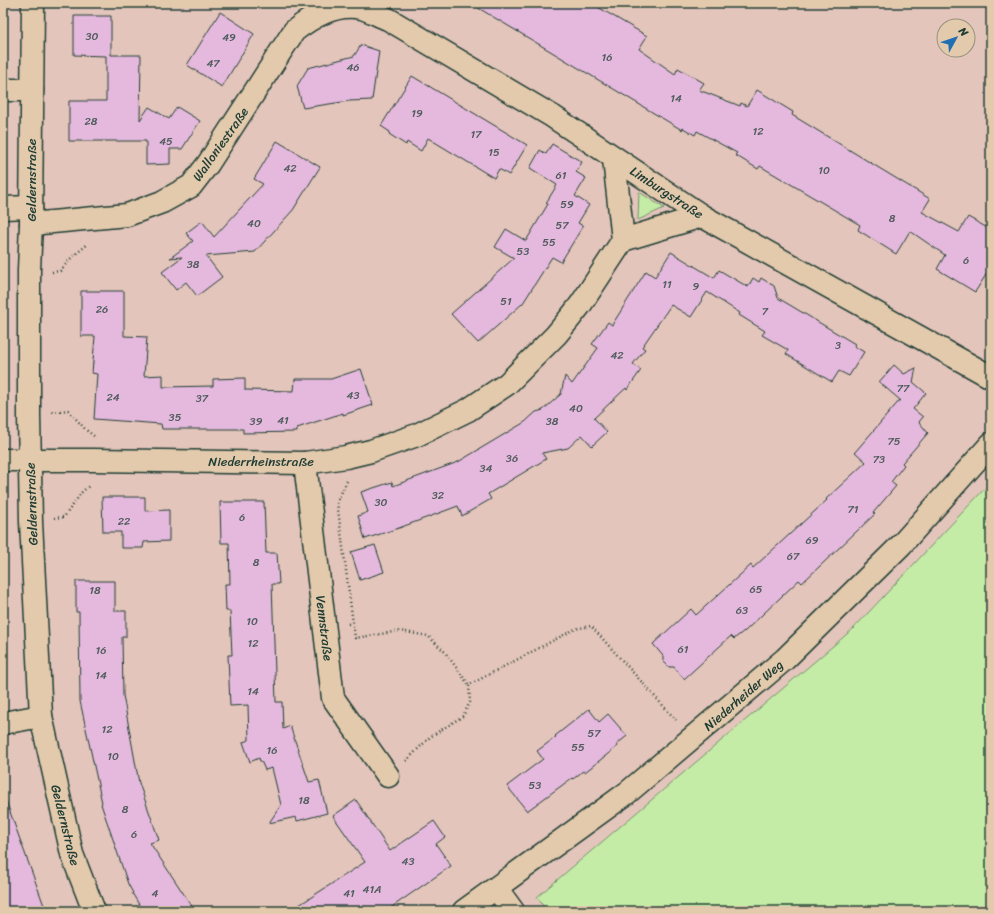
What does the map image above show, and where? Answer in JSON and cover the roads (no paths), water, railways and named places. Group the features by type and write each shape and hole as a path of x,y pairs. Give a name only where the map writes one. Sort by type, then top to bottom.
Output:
{"street":[{"name":"Geldernstraße","path":"33,3 29,276 30,460 31,522 41,716 72,854 94,911"},
{"name":"Limburgstraße","path":"345,7 362,8 388,19 552,116 614,159 702,216 991,377"},
{"name":"Walloniestraße","path":"3,208 31,216 93,218 127,214 162,202 191,186 208,164 294,31 308,20 323,12 345,7"},
{"path":"3,90 32,90"},
{"path":"614,159 623,240 702,216"},
{"name":"Niederrheinstraße","path":"3,460 305,463 371,451 417,435 468,410 507,384 556,335 578,309 623,240"},
{"name":"Niederheider Weg","path":"464,911 627,794 785,659 901,545 991,444"},
{"name":"Vennstraße","path":"305,463 333,698 388,776"},
{"path":"3,723 41,716"},
{"path":"497,888 513,911"}]}
